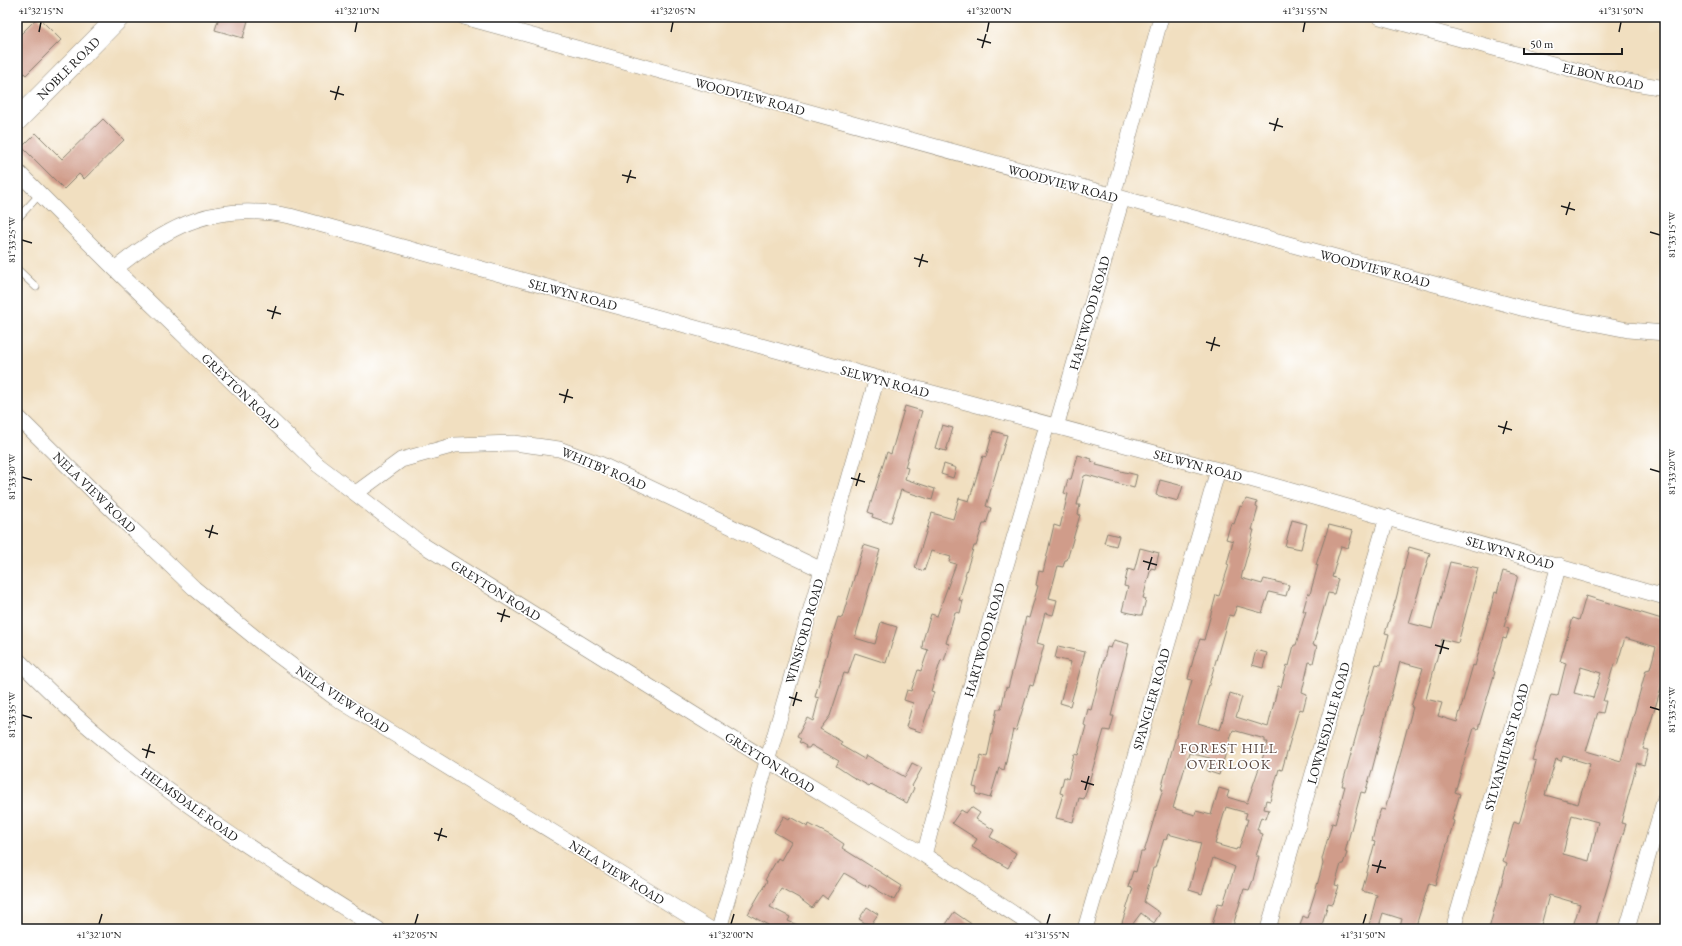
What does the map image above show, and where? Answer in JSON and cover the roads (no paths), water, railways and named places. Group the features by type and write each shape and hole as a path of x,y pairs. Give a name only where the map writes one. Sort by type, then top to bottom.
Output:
{"main road":[{"name":"NOBLE ROAD","path":"17,120 120,17"}],"street":[{"name":"WOODVIEW ROAD","path":"464,17 1117,198 1536,312 1628,330 1665,333"},
{"name":"HARTWOOD ROAD","path":"924,855 949,761 1052,426 1117,198 1162,17"},
{"name":"ELBON ROAD","path":"1380,17 1604,78 1665,88"},
{"name":"GREYTON ROAD","path":"17,171 115,270 318,465 356,492 423,544 767,760 924,855 1037,929"},
{"name":"SELWYN ROAD","path":"115,270 138,250 183,224 225,212 270,212 290,216 1052,426 1218,470 1665,597"},
{"name":"WINSFORD ROAD","path":"719,929 877,378"},
{"name":"NELA VIEW ROAD","path":"17,416 194,588 263,644 334,696 710,929"},
{"name":"WHITBY ROAD","path":"356,492 402,460 455,445 514,443 559,449 600,464 822,570"},
{"name":"SPANGLER ROAD","path":"1085,929 1218,470"},
{"name":"LOWNESDALE ROAD","path":"1268,929 1387,517"},
{"name":"SYLVANHURST ROAD","path":"1453,929 1559,566"},
{"name":"HELMSDALE ROAD","path":"17,659 97,734 172,792 272,863 378,929"},
{"path":"1627,929 1665,798"}],"lane":[{"path":"17,219 40,194"},
{"path":"17,269 36,287"}],"district":[{"name":"FOREST HILL OVERLOOK","path":"1229,756"}]}
